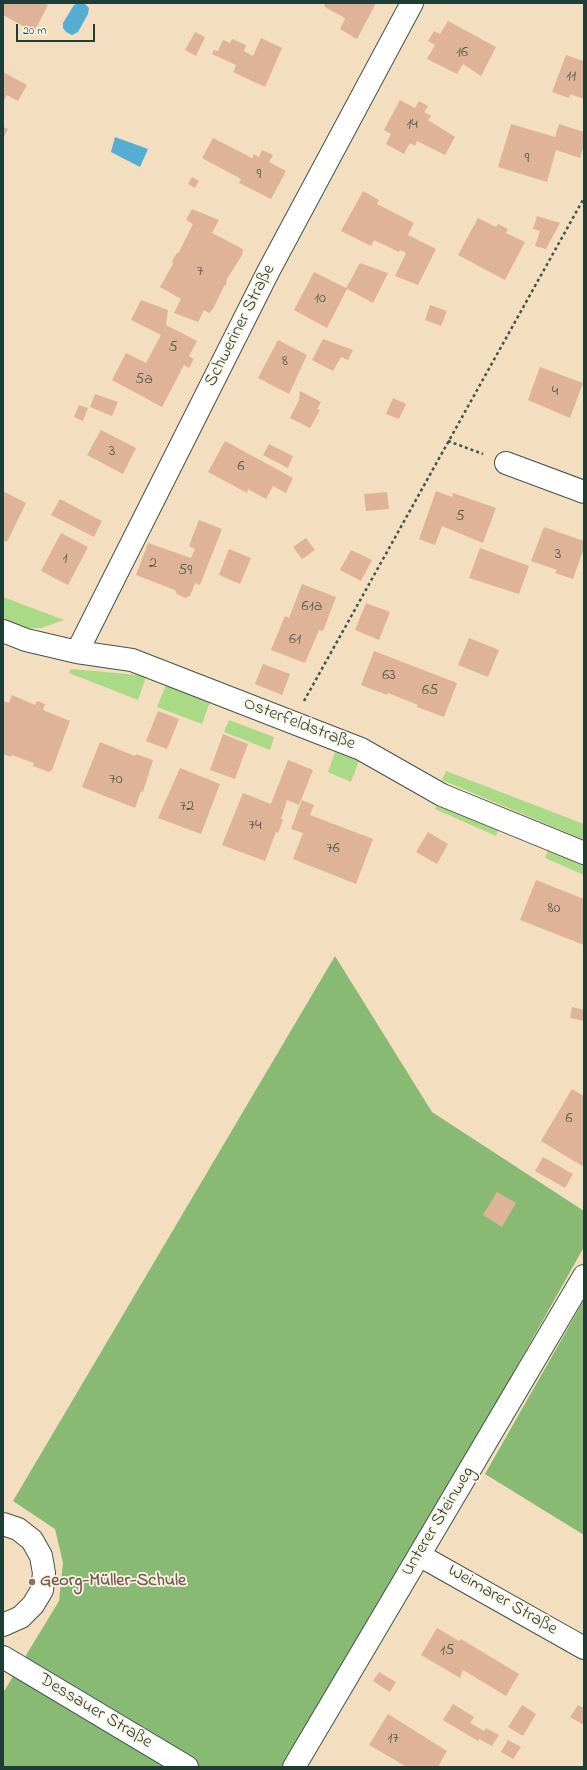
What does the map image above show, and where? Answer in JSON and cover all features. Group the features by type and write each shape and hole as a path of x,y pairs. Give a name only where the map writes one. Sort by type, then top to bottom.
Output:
{"street":[{"name":"Schweriner Straße","path":"77,652 268,272 412,3"},
{"path":"506,463 584,492"},
{"name":"Osterfeldstraße","path":"3,632 26,640 77,652 132,660 361,749 442,795 584,853"},
{"name":"Unterer Steinweg","path":"297,1766 419,1555 584,1276"},
{"path":"3,1524 18,1529 32,1540 41,1556 44,1573 42,1590 33,1606 21,1617 3,1624"},
{"name":"Weimarer Straße","path":"419,1555 584,1648"},
{"name":"Dessauer Straße","path":"3,1657 187,1767"}],"path":[{"path":"294,723 300,708 584,198"},
{"path":"448,441 506,463"}],"green space":[{"path":"3,597 64,620 41,628 29,628 18,625 5,620 3,615"},
{"path":"71,669 146,677 138,700 69,673"},
{"path":"166,685 210,702 202,724 157,707"},
{"path":"229,720 274,737 270,750 224,732"},
{"path":"335,752 359,761 351,782 328,772"},
{"path":"446,771 584,824 584,840 442,780"},
{"path":"438,803 499,828 496,836 435,809"},
{"path":"548,850 584,865 584,875 545,858"},
{"path":"335,956 432,1112 584,1211 584,1247 465,1459 284,1767 3,1767 3,1693 59,1601 63,1563 55,1529 13,1501"},
{"path":"584,1300 584,1535 485,1474"}],"water":[{"path":"79,3 85,4 89,8 88,14 78,32 72,35 66,32 63,28 63,23 74,5"},
{"path":"115,137 148,149 140,167 111,152"}],"building":[{"path":"3,3 43,3 48,5 34,32 3,15"},
{"path":"325,3 376,3 357,39 340,29 345,18 324,6"},
{"path":"448,21 496,47 481,76 463,64 457,74 427,59 435,45 428,41 434,31 440,34"},
{"path":"195,32 205,37 196,56 185,50"},
{"path":"261,38 282,48 265,87 233,72 236,65 212,54 214,50 218,51 223,40 230,43 232,39 246,45 244,51 253,56"},
{"path":"566,55 584,61 584,99 570,94 569,98 552,92"},
{"path":"3,72 27,85 18,101 7,95 3,102"},
{"path":"400,100 415,108 419,101 428,106 424,112 431,116 428,120 455,137 445,155 417,141 415,146 410,143 404,154 386,144 391,134 384,130"},
{"path":"511,124 555,137 559,124 584,132 584,144 580,158 556,150 547,182 498,167"},
{"path":"3,127 8,129 3,139"},
{"path":"213,138 252,158 254,154 259,157 262,150 273,155 269,162 286,171 271,199 239,183 241,179 202,158"},
{"path":"192,177 199,181 195,188 188,184"},
{"path":"363,191 379,200 377,204 414,223 408,235 436,249 418,285 395,276 406,253 400,250 399,252 374,240 371,246 341,231"},
{"path":"192,209 219,220 212,233 243,249 242,255 227,279 226,285 224,286 213,309 209,313 204,310 198,322 174,313 181,299 160,287 173,264 172,261 179,252 193,224 186,220"},
{"path":"537,216 560,223 546,249 535,246 540,231 533,229"},
{"path":"478,218 496,227 498,224 508,229 506,233 525,242 505,280 458,255"},
{"path":"360,263 388,273 373,303 347,289 327,328 294,310 314,272 346,288"},
{"path":"141,300 168,310 166,325 197,341 189,356 194,359 189,368 184,365 162,407 112,380 126,353 146,363 161,335 131,320"},
{"path":"430,305 447,311 441,326 425,320"},
{"path":"323,339 353,350 348,360 341,357 333,371 312,360"},
{"path":"278,340 307,355 289,394 258,378"},
{"path":"540,367 583,383 570,418 528,400"},
{"path":"300,391 321,402 317,409 320,410 310,428 290,418 299,400"},
{"path":"95,394 118,402 112,416 90,407"},
{"path":"393,398 406,404 399,419 386,414"},
{"path":"79,405 88,408 83,421 74,417"},
{"path":"101,430 136,448 123,474 87,455"},
{"path":"225,441 293,478 286,493 273,486 266,499 248,489 247,493 208,472"},
{"path":"269,444 293,456 288,468 263,455"},
{"path":"3,491 26,503 7,542 3,540"},
{"path":"436,491 452,497 453,493 496,508 483,543 442,526 435,545 419,539"},
{"path":"387,492 389,509 366,511 364,494"},
{"path":"60,499 102,521 94,537 51,515"},
{"path":"199,520 222,529 200,585 195,583 190,596 185,598 177,594 175,590 136,575 148,543 191,558 195,549 189,546"},
{"path":"544,527 584,541 584,548 573,579 555,573 557,570 531,561"},
{"path":"61,533 88,547 68,585 41,571"},
{"path":"306,538 315,550 302,559 293,547"},
{"path":"480,548 529,566 519,594 469,578"},
{"path":"229,549 251,558 240,584 219,575"},
{"path":"351,550 372,560 361,581 340,570"},
{"path":"302,584 336,597 323,631 319,630 305,663 271,650 285,616 289,618"},
{"path":"366,603 390,612 379,640 355,630"},
{"path":"469,638 499,650 488,677 458,665"},
{"path":"374,651 457,683 444,717 417,707 418,705 388,693 387,695 361,685"},
{"path":"263,664 290,674 282,695 255,684"},
{"path":"12,695 35,705 37,701 45,704 43,710 70,721 52,770 49,772 33,766 34,763 12,755 11,757 3,754 3,701 9,703"},
{"path":"158,711 179,719 167,749 146,741"},
{"path":"223,734 248,744 235,779 210,770"},
{"path":"100,742 135,756 136,754 153,760 143,792 141,791 135,808 82,787"},
{"path":"288,760 313,770 299,805 287,800 281,819 283,820 278,833 276,832 265,861 222,845 243,793 271,804"},
{"path":"180,768 220,784 201,834 158,818"},
{"path":"302,800 314,805 310,815 373,839 356,884 293,859 303,833 291,829"},
{"path":"428,832 448,844 437,864 416,852"},
{"path":"536,880 584,899 584,945 520,920"},
{"path":"572,1007 584,1010 584,1021 570,1018"},
{"path":"572,1089 584,1096 584,1163 582,1166 541,1141"},
{"path":"543,1157 573,1174 565,1188 535,1171"},
{"path":"497,1192 516,1203 502,1227 483,1215"},
{"path":"437,1628 459,1641 461,1639 519,1674 506,1696 463,1670 460,1678 421,1655"},
{"path":"379,1672 396,1682 390,1692 373,1681"},
{"path":"453,1704 474,1717 470,1723 484,1731 486,1728 499,1735 492,1746 479,1739 478,1741 443,1720"},
{"path":"522,1705 536,1714 523,1736 508,1727"},
{"path":"578,1705 584,1708 584,1725 570,1717"},
{"path":"388,1714 447,1751 438,1767 407,1767 369,1745"},
{"path":"508,1740 521,1747 513,1759 501,1752"}],"place":[{"name":"Georg-Müller-Schule","path":"32,1582"}]}
